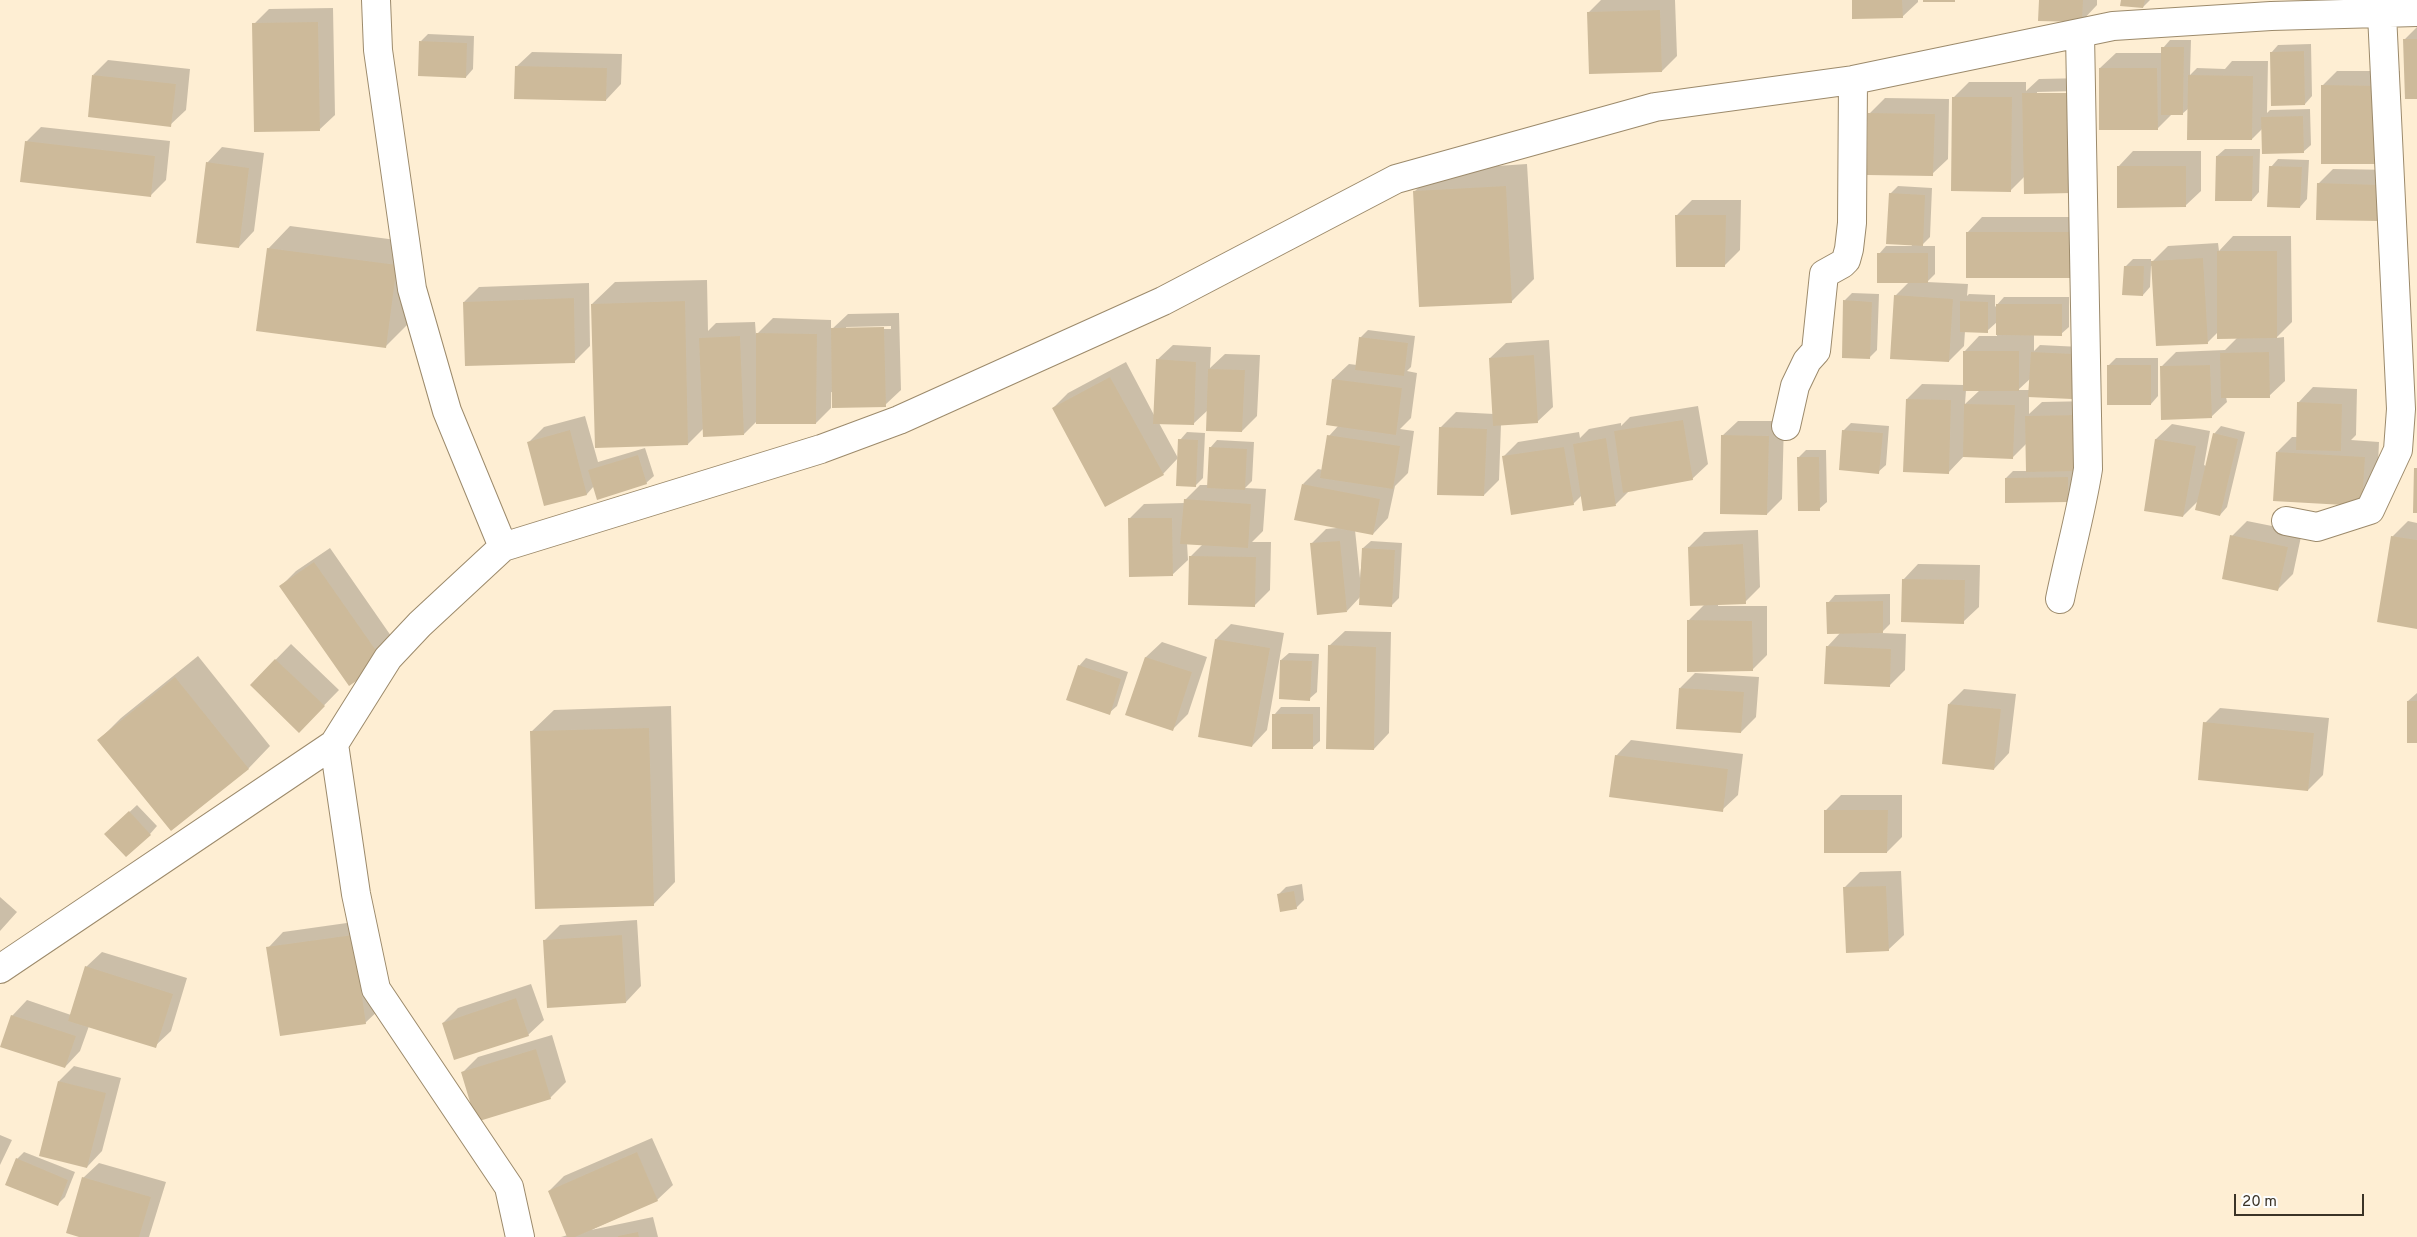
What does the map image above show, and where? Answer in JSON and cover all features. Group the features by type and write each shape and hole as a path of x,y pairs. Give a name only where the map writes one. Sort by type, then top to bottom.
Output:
{"street":[{"path":"376,0 378,50 412,289 448,411 503,547"},
{"path":"0,969 334,744 388,658 420,624 503,547 821,449 899,420 1163,301 1396,179 1655,107 1853,80 2113,26 2157,21 2204,11 2271,16 2417,12"},
{"path":"2286,521 2317,527 2370,510 2398,450 2409,410 2382,14"},
{"path":"2060,599 2071,545 2080,516 2088,469 2080,34"},
{"path":"1786,426 1794,386 1807,361 1816,351 1824,274 1842,264 1849,249 1852,223 1853,80"},
{"path":"334,744 356,894 376,989 509,1187 520,1237"}],"building":[{"path":"1852,0 1902,0 1903,18 1852,19"},
{"path":"1923,0 1955,0 1955,2 1923,2"},
{"path":"2039,0 2083,0 2082,22 2038,21"},
{"path":"2121,0 2145,0 2143,8 2120,6"},
{"path":"1660,10 1662,72 1589,74 1587,12"},
{"path":"318,22 320,131 254,132 252,23"},
{"path":"2403,39 2417,39 2417,99 2405,99"},
{"path":"419,41 467,43 466,78 418,76"},
{"path":"2161,47 2184,47 2183,115 2161,115"},
{"path":"2304,51 2305,105 2271,106 2270,52"},
{"path":"515,66 607,68 606,101 514,99"},
{"path":"2099,68 2157,68 2158,130 2099,130"},
{"path":"92,75 176,84 171,127 88,117"},
{"path":"2188,75 2253,76 2252,140 2187,140"},
{"path":"2321,85 2385,86 2384,164 2321,164"},
{"path":"2022,93 2070,93 2072,193 2024,194"},
{"path":"1952,97 2012,97 2011,192 1951,191"},
{"path":"1868,113 1935,114 1933,176 1867,175"},
{"path":"2303,116 2304,153 2262,154 2261,117"},
{"path":"25,141 155,156 151,197 20,182"},
{"path":"2216,156 2253,156 2252,201 2215,201"},
{"path":"206,162 249,168 239,248 196,243"},
{"path":"2117,166 2186,166 2186,207 2117,208"},
{"path":"2269,166 2302,167 2300,208 2267,207"},
{"path":"2317,183 2381,185 2380,221 2316,220"},
{"path":"1506,186 1512,303 1419,307 1413,191"},
{"path":"1889,193 1925,195 1923,246 1886,244"},
{"path":"1675,215 1726,215 1725,267 1676,267"},
{"path":"1966,232 2077,232 2077,278 1966,278"},
{"path":"267,248 397,265 386,348 256,331"},
{"path":"2217,251 2277,251 2277,338 2217,339"},
{"path":"1877,253 1928,253 1928,283 1877,283"},
{"path":"2203,258 2208,344 2156,346 2151,261"},
{"path":"2124,266 2144,266 2143,296 2122,295"},
{"path":"1894,295 1953,299 1949,362 1890,359"},
{"path":"574,298 575,363 465,366 463,302"},
{"path":"1843,300 1872,302 1870,359 1842,358"},
{"path":"685,301 688,445 595,448 591,304"},
{"path":"1960,301 1988,302 1988,333 1960,332"},
{"path":"1996,304 2062,304 2062,336 1996,335"},
{"path":"884,327 886,407 832,408 831,328"},
{"path":"756,333 817,334 816,424 756,424"},
{"path":"740,336 744,435 703,437 699,338"},
{"path":"1359,337 1408,343 1404,376 1355,370"},
{"path":"1963,351 2019,351 2019,391 1963,391"},
{"path":"2031,352 2074,354 2072,399 2028,397"},
{"path":"2269,352 2270,398 2221,398 2220,353"},
{"path":"1534,355 1538,423 1493,426 1489,358"},
{"path":"1156,359 1196,362 1194,425 1153,424"},
{"path":"2107,365 2151,365 2151,405 2107,405"},
{"path":"2210,365 2212,418 2161,420 2160,366"},
{"path":"1208,369 1245,370 1242,432 1206,431"},
{"path":"1110,377 1164,475 1105,507 1052,408"},
{"path":"1332,379 1402,388 1396,435 1326,425"},
{"path":"1906,399 1951,400 1949,474 1903,472"},
{"path":"2297,402 2342,404 2341,451 2296,450"},
{"path":"1964,404 2015,405 2013,459 1963,457"},
{"path":"2079,415 2080,471 2026,472 2025,416"},
{"path":"1683,420 1693,480 1623,493 1614,431"},
{"path":"1439,427 1487,429 1484,496 1437,495"},
{"path":"570,430 587,495 544,506 527,442"},
{"path":"1842,430 1883,433 1879,474 1839,470"},
{"path":"2213,433 2238,439 2220,516 2195,510"},
{"path":"1327,435 1400,446 1393,489 1320,478"},
{"path":"1721,435 1769,436 1767,515 1720,514"},
{"path":"1606,438 1616,506 1583,511 1573,444"},
{"path":"1178,439 1198,440 1196,487 1176,486"},
{"path":"2155,439 2196,446 2183,517 2144,511"},
{"path":"1209,447 1247,449 1245,490 1207,488"},
{"path":"1564,447 1574,505 1511,515 1502,456"},
{"path":"2276,452 2365,457 2362,506 2273,501"},
{"path":"638,455 647,484 597,500 588,470"},
{"path":"1797,457 1819,457 1820,511 1798,511"},
{"path":"2414,468 2417,468 2417,513 2413,513"},
{"path":"2068,477 2068,502 2005,503 2005,478"},
{"path":"1302,484 1380,499 1373,535 1294,520"},
{"path":"1184,499 1251,504 1248,548 1180,544"},
{"path":"1128,518 1172,518 1173,576 1129,577"},
{"path":"2230,535 2288,547 2278,591 2222,579"},
{"path":"2391,536 2417,540 2417,629 2377,622"},
{"path":"1340,541 1347,612 1317,615 1310,543"},
{"path":"1743,544 1746,604 1690,606 1688,547"},
{"path":"1362,548 1395,550 1392,607 1359,605"},
{"path":"1189,556 1256,557 1255,607 1188,605"},
{"path":"314,562 384,662 349,686 279,586"},
{"path":"1902,579 1965,580 1964,624 1901,622"},
{"path":"1883,601 1883,633 1827,634 1826,602"},
{"path":"1687,620 1752,621 1753,671 1687,672"},
{"path":"1215,639 1270,648 1252,747 1198,737"},
{"path":"1328,645 1376,647 1374,750 1326,749"},
{"path":"1826,646 1891,649 1890,687 1824,684"},
{"path":"1145,657 1192,672 1173,731 1125,715"},
{"path":"275,659 325,706 299,733 250,685"},
{"path":"1280,660 1312,661 1310,701 1279,699"},
{"path":"1078,665 1121,679 1110,715 1066,700"},
{"path":"175,677 249,769 171,831 97,740"},
{"path":"1679,688 1744,692 1741,733 1676,729"},
{"path":"2407,701 2417,701 2417,743 2407,743"},
{"path":"1948,704 2001,709 1994,770 1942,764"},
{"path":"1272,714 1313,714 1313,749 1272,749"},
{"path":"2203,722 2314,733 2308,791 2198,780"},
{"path":"649,728 654,906 535,909 530,731"},
{"path":"1615,755 1728,769 1723,812 1609,797"},
{"path":"1824,810 1888,810 1887,853 1824,853"},
{"path":"129,811 151,835 126,857 104,834"},
{"path":"1886,886 1889,951 1846,953 1843,887"},
{"path":"1294,891 1297,909 1280,912 1277,894"},
{"path":"353,935 366,1024 280,1036 266,947"},
{"path":"622,935 626,1003 547,1008 543,940"},
{"path":"85,966 173,994 156,1048 68,1021"},
{"path":"516,998 529,1036 454,1060 442,1023"},
{"path":"11,1015 76,1036 65,1068 0,1047"},
{"path":"536,1049 551,1099 476,1122 461,1072"},
{"path":"58,1081 106,1093 87,1168 39,1156"},
{"path":"637,1152 658,1201 575,1237 567,1237 548,1191"},
{"path":"16,1158 68,1180 58,1206 5,1185"},
{"path":"82,1177 151,1197 139,1237 79,1237 66,1233"},
{"path":"638,1232 639,1237 618,1237 618,1236"}]}
